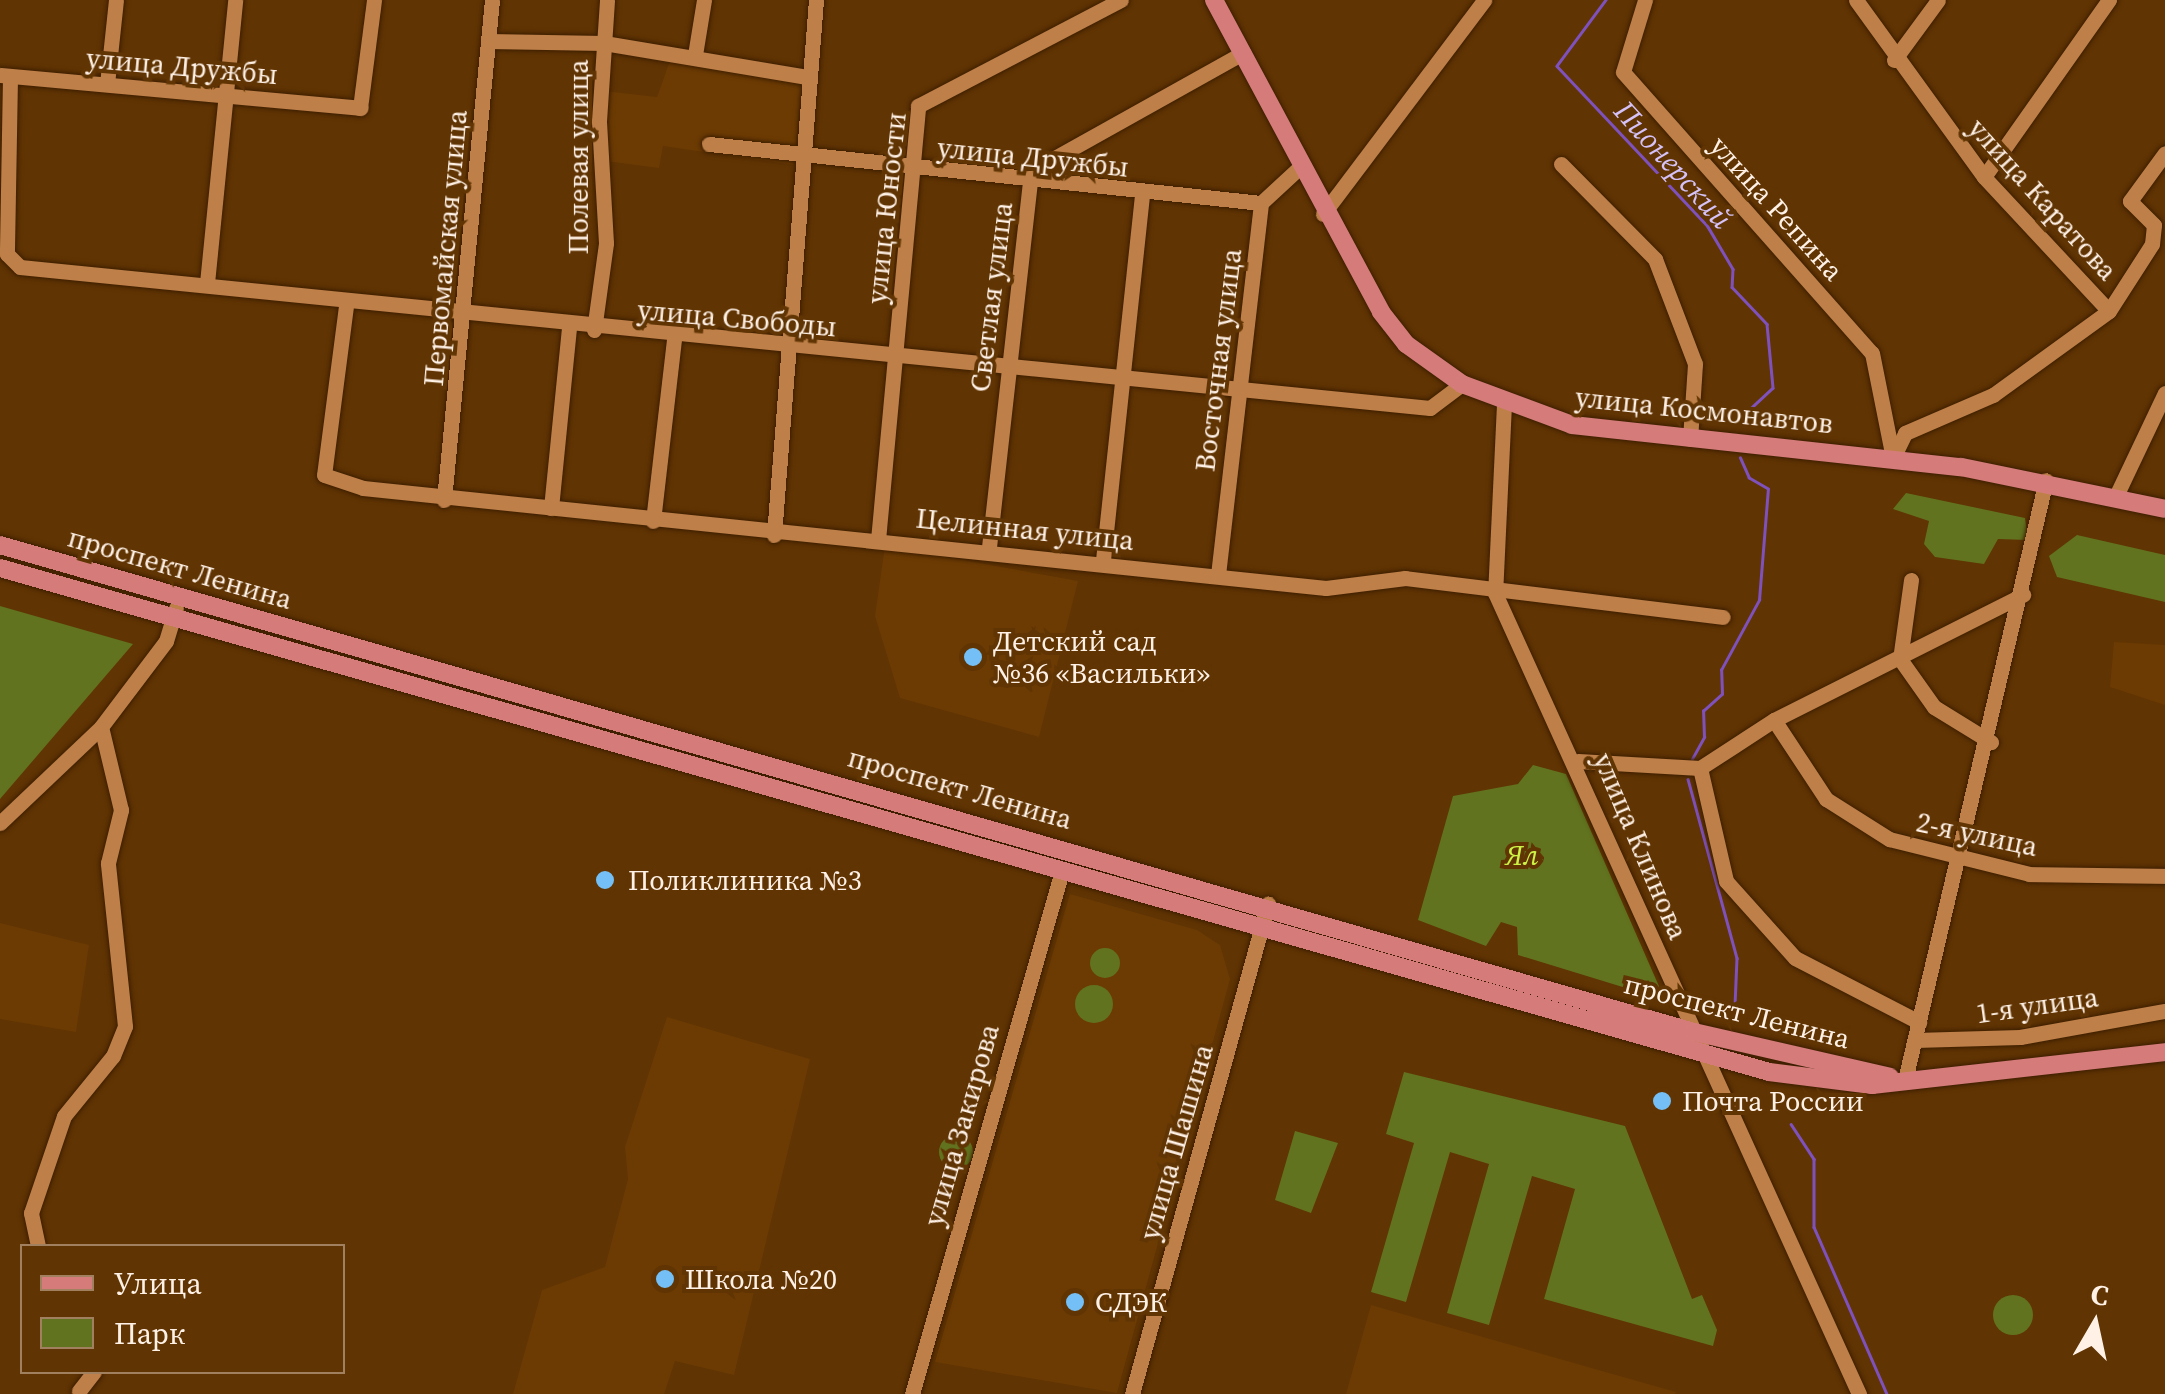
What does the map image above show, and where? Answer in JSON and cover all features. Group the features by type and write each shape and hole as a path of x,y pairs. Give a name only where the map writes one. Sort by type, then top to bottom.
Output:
{"main road":[{"name":"улица Космонавтов","path":"1214,0 1323,214 1406,344 1462,384 1504,404 1572,425 1893,458 2046,480 2165,509"},
{"name":"проспект Ленина","path":"0,545 1268,904 1694,1032 1905,1080"},
{"name":"проспект Ленина","path":"0,568 1706,1056 1818,1080 1905,1080 2165,1052"},
{"path":"837,807 843,784"}],"street":[{"path":"107,84 116,0"},
{"path":"208,284 235,0"},
{"name":"улица Дружбы","path":"5,76 360,108 374,0"},
{"name":"Первомайская улица","path":"444,500 466,318 492,0"},
{"name":"Полевая улица","path":"594,330 606,243 607,0"},
{"path":"695,55 704,0"},
{"path":"774,534 799,155 816,0"},
{"name":"улица Юности","path":"878,540 918,106 1121,0"},
{"path":"1323,214 1484,0"},
{"name":"улица Репина","path":"1645,0 1623,72 1872,353 1893,458"},
{"name":"улица Каратова","path":"1856,0 1894,60 1984,177 2109,310 1992,394 1906,433 1893,458"},
{"path":"1894,60 1938,0"},
{"path":"1984,177 2109,0"},
{"path":"488,41 604,44 695,55 808,77"},
{"name":"Светлая улица","path":"989,546 1030,182 1053,159 1243,54"},
{"name":"улица Свободы","path":"5,76 6,254 20,266 208,284 346,306 674,339 1007,363 1430,408 1462,384"},
{"name":"улица Дружбы","path":"709,144 1030,182 1261,204"},
{"path":"2109,310 2152,244 2154,225 2130,201 2165,153"},
{"path":"1561,164 1655,259 1695,364 1690,440"},
{"path":"1261,204 1300,167"},
{"path":"1103,560 1142,194"},
{"name":"Восточная улица","path":"1218,575 1261,204"},
{"name":"Целинная улица","path":"346,306 324,474 444,500 551,508 654,522 774,534 989,546 1326,588 1405,578 1495,594 1724,617"},
{"path":"551,508 570,327"},
{"path":"654,522 674,339"},
{"path":"2116,496 2165,393"},
{"path":"1495,594 1504,404"},
{"path":"1905,1080 1963,863 2046,480"},
{"path":"1911,580 1900,659 1934,707 1990,742"},
{"name":"улица Клинова","path":"1495,594 1578,761 1694,1032 1859,1394"},
{"path":"1578,761 1700,768 1774,720 2023,595"},
{"path":"0,823 100,727 174,618 179,596"},
{"name":"2-я улица","path":"1774,720 1826,799 1889,839 1963,863 2165,876"},
{"path":"38,1244 31,1212 64,1116 126,1026 108,864 121,810 100,727"},
{"path":"1700,768 1726,881 1794,958 1920,1022"},
{"name":"улица Закирова","path":"912,1394 1062,871"},
{"name":"улица Шашина","path":"1132,1394 1268,904"},
{"name":"1-я улица","path":"1915,1040 2020,1037 2165,1011"},
{"path":"79,1391 92,1374"}],"shaded area":[{"path":"671,58 802,80 794,165 663,146 659,168 606,161 604,91 657,97"},
{"name":"Детский сад №36 «Васильки»","path":"885,546 1078,581 1039,737 900,698 875,616"},
{"path":"2114,642 2165,645 2165,705 2110,687"},
{"path":"1070,894 1197,930 1220,945 1230,979 1117,1393 935,1362"},
{"path":"0,923 89,945 76,1032 0,1019"},
{"path":"667,1017 810,1059 734,1375 675,1361 664,1394 513,1394 542,1290 605,1267 628,1179 625,1147"},
{"path":"1371,1305 1676,1392 1346,1394"}],"green space":[{"path":"1906,493 2025,518 2028,540 1998,539 1984,564 1935,557 1924,544 1929,521 1893,509"},
{"path":"2077,535 2165,555 2165,602 2057,577 2049,556"},
{"path":"0,606 133,644 0,799"},
{"name":"Ял","path":"1533,765 1566,774 1665,1000 1518,955 1517,927 1501,922 1486,946 1418,920 1453,796 1518,784"},
{"path":"1105,948 1116,952 1120,963 1116,974 1105,978 1094,974 1090,963 1094,952"},
{"path":"1094,985 1107,991 1113,1004 1107,1017 1094,1023 1081,1017 1075,1004 1081,991"},
{"path":"1404,1072 1625,1126 1692,1299 1702,1295 1717,1330 1713,1346 1544,1299 1575,1189 1532,1176 1489,1325 1447,1313 1489,1164 1450,1152 1406,1302 1371,1292 1414,1143 1386,1134"},
{"path":"1295,1131 1338,1143 1311,1213 1275,1200"},
{"path":"956,1135 968,1140 973,1152 968,1164 956,1169 944,1164 939,1152 944,1140"},
{"path":"2013,1295 2027,1301 2033,1315 2027,1329 2013,1335 1999,1329 1993,1315 1999,1301"}],"waterway":[{"name":"Пионерский","path":"1606,0 1557,66 1707,225 1733,269 1732,287 1767,324 1773,388 1746,413"},
{"name":"Пионерский","path":"1692,759 1704,737 1703,711 1722,694 1721,670 1759,600 1768,489 1749,478 1740,458"},
{"name":"Пионерский","path":"1688,779 1737,958 1735,1006"},
{"name":"Пионерский","path":"1791,1124 1814,1159 1814,1227 1887,1394"}],"place":[{"name":"Детский сад №36 «Васильки»","path":"973,657"},
{"name":"Поликлиника №3","path":"605,880"},
{"name":"Почта России","path":"1662,1101"},
{"name":"Школа №20","path":"665,1279"},
{"name":"СДЭК","path":"1075,1302"}]}
